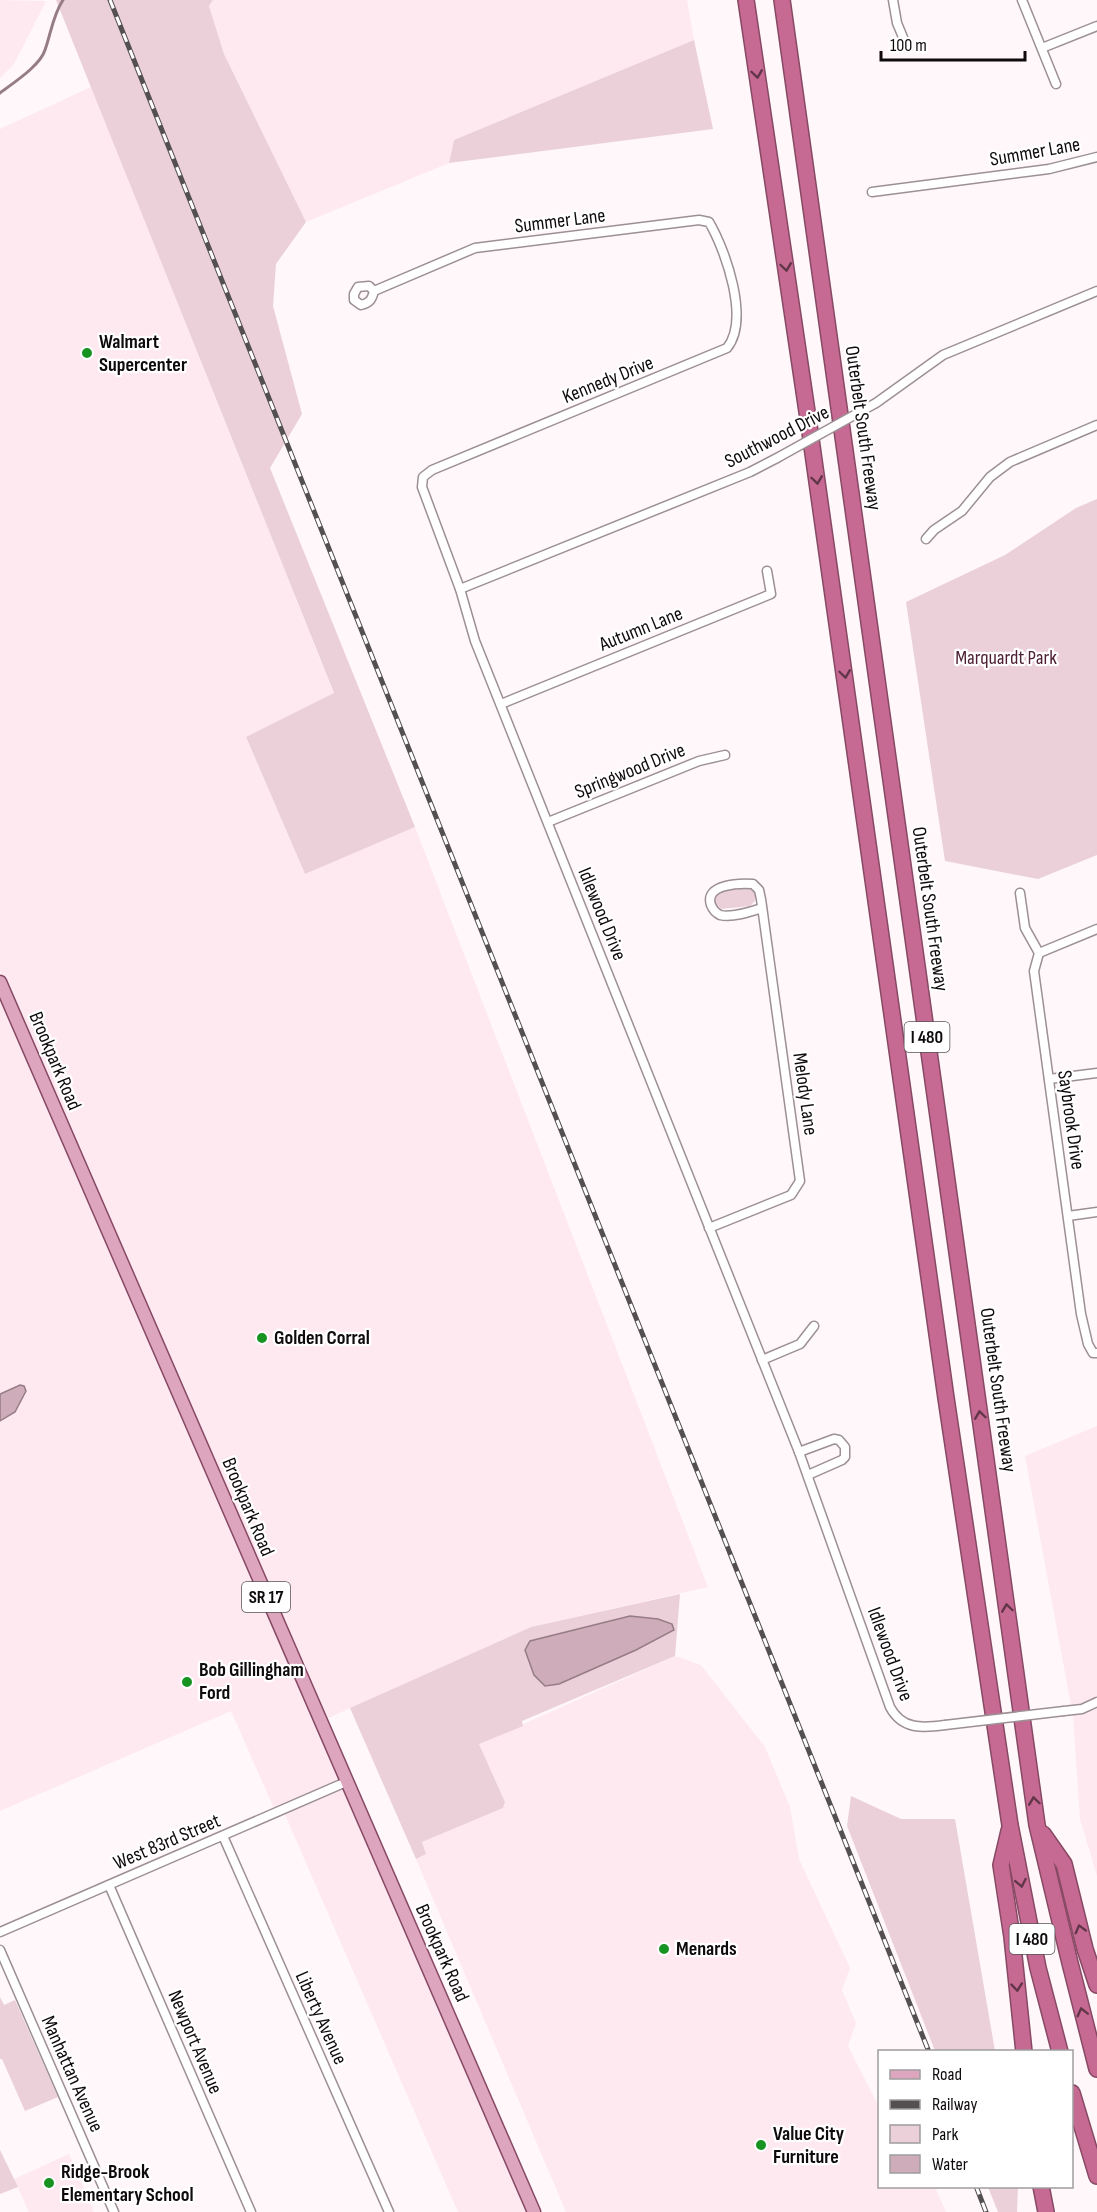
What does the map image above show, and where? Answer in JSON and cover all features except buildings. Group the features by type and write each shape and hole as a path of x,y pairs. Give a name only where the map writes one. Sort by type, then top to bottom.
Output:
{"highway":[{"name":"I 480","path":"746,0 1010,1826 1038,1968 1059,2050"},
{"name":"Outerbelt South Freeway","path":"782,0 1037,1825 1097,2068"},
{"path":"1037,1825 1064,1863 1079,1927 1097,1985"},
{"path":"1010,1826 1001,1865 1012,1937 1024,2050"},
{"path":"1073,2099 1097,2176"},
{"path":"1041,2188 1046,2212"}],"main road":[{"name":"Brookpark Road","path":"0,982 534,2212"}],"street":[{"path":"893,0 897,23 907,47"},
{"path":"1022,0 1056,84"},
{"path":"1042,48 1097,26"},
{"name":"Summer Lane","path":"872,192 1049,169 1097,157"},
{"name":"Summer Lane","path":"374,291 475,248 699,220 709,222 729,266"},
{"name":"Kennedy Drive","path":"423,477 441,466 727,348 734,339 735,322 733,281 729,266"},
{"name":"Southwood Drive","path":"460,589 750,472 876,403 943,355 1097,291"},
{"path":"926,539 934,530 962,511 990,477 1010,462 1097,425"},
{"name":"Idlewood Drive","path":"423,477 423,495 460,589 475,641 808,1475 894,1715 901,1722 915,1727 945,1725 1064,1712 1082,1709 1097,1701"},
{"name":"Autumn Lane","path":"501,704 771,594 767,571"},
{"name":"Springwood Drive","path":"548,822 699,761 725,755"},
{"name":"Melody Lane","path":"709,1228 791,1195 800,1181 762,908 759,890 753,884 721,887 710,895 710,903 714,912 722,916 762,908"},
{"path":"1020,893 1026,928 1039,953 1097,929"},
{"name":"Saybrook Drive","path":"1039,953 1034,971 1081,1314 1088,1344 1095,1353"},
{"path":"1049,1080 1097,1073"},
{"path":"1068,1216 1097,1212"},
{"path":"762,1360 800,1344 814,1326"},
{"path":"799,1452 834,1439 839,1440 845,1447 845,1457 842,1460 808,1475"},
{"name":"West 83rd Street","path":"0,1932 346,1782"},
{"name":"Liberty Avenue","path":"224,1836 389,2212"},
{"name":"Newport Avenue","path":"108,1885 251,2212"},
{"name":"Manhattan Avenue","path":"0,1950 114,2212"}],"shaded area":[{"path":"0,0 46,1 14,64 0,78"},
{"path":"213,0 687,0 694,40 454,140 449,163 306,222 224,54 209,6"},
{"path":"91,87 334,694 246,738 305,874 415,827 708,1587 531,1627 328,1718 0,971 0,129"},
{"path":"0,999 527,2212 458,2212 283,1810 276,1813 231,1711 0,1811"},
{"path":"1097,1426 1097,1876 1080,1819 1073,1716 1025,1456"},
{"path":"675,1656 701,1665 765,1747 790,1807 799,1859 850,1968 842,1990 856,2023 848,2046 878,2105 878,2188 935,2188 946,2212 566,2212 416,1859 426,1854 422,1842 503,1808 505,1802 479,1744"},
{"name":"Ridge-Brook Elementary School","path":"69,2154 94,2212 29,2212 14,2179"}],"green space":[{"path":"56,0 213,0 209,6 224,54 306,222 276,264 273,306 302,414 270,468 415,827 305,874 246,737 334,693"},
{"path":"694,40 713,129 449,163 454,140"},
{"name":"Marquardt Park","path":"1097,499 1097,855 1038,879 945,861 906,602 1005,555 1076,508"},
{"path":"752,887 755,891 755,901 750,906 721,909 713,902 714,896 720,891"},
{"path":"680,1594 675,1656 522,1721 523,1726 479,1744 505,1802 503,1808 422,1842 426,1854 416,1859 350,1708 531,1627","holes":["630,1616 636,1650 559,1684 545,1686 530,1642"]},
{"path":"851,1796 901,1819 955,1819 995,2050 935,2050 847,1826"},
{"path":"0,1997 4,2005 15,2000 58,2097 25,2111 2,2059 0,2059"},
{"path":"0,2150 18,2187 0,2194"},
{"path":"988,2188 1018,2188 1017,2212 998,2212"}],"water":[{"path":"20,1385 24,1386 26,1391 15,1412 0,1421 0,1394"},
{"path":"630,1616 658,1619 672,1624 674,1630 636,1650 559,1684 545,1686 534,1675 525,1650 530,1641"}],"waterway":[{"path":"0,93 38,62 63,0"}],"railway":[{"path":"110,0 928,2050"},
{"path":"977,2188 986,2212"}],"place":[{"name":"Walmart Supercenter","path":"87,353"},
{"name":"Golden Corral","path":"262,1338"},
{"name":"Bob Gillingham Ford","path":"187,1682"},
{"name":"Menards","path":"664,1949"},
{"name":"Value City Furniture","path":"761,2145"},
{"name":"Ridge-Brook Elementary School","path":"49,2183"}]}
